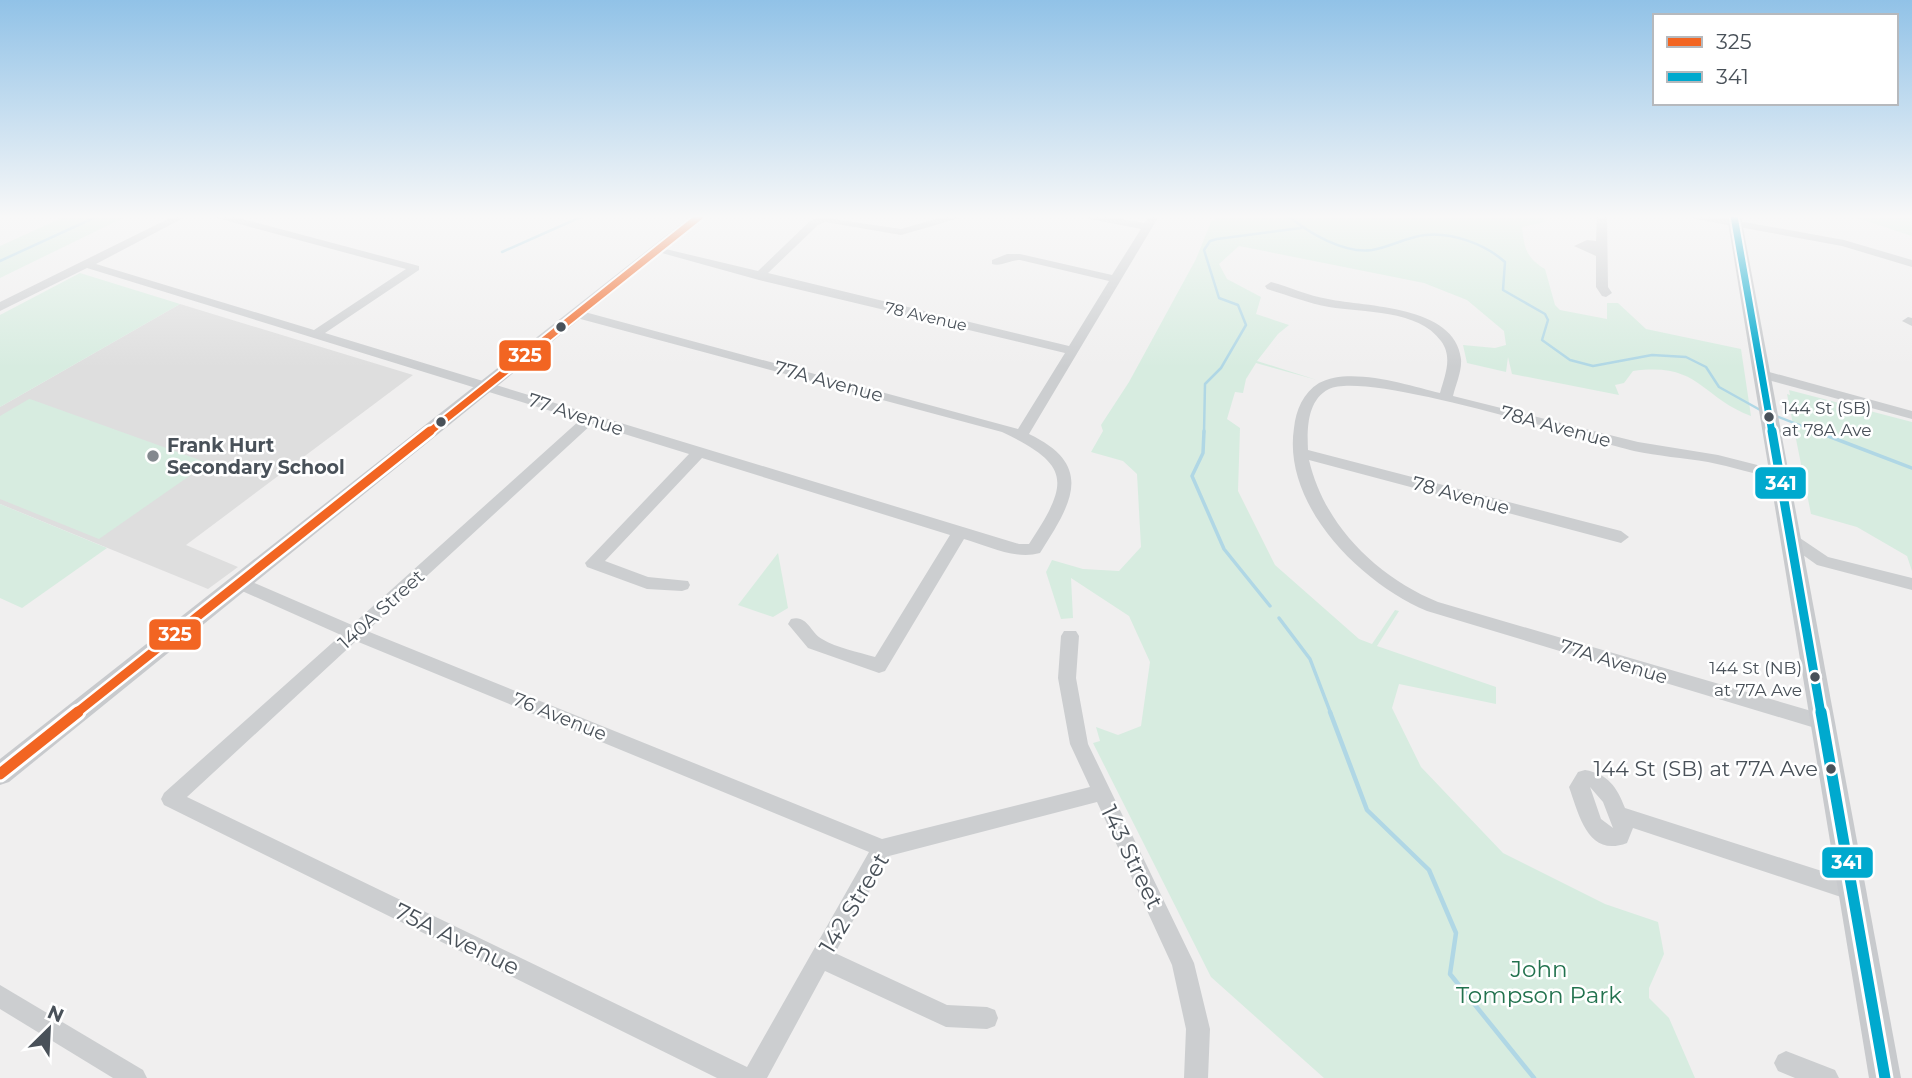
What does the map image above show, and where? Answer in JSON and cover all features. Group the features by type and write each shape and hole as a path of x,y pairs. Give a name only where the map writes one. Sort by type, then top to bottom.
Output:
{"main road":[{"path":"0,774 637,266"},
{"path":"1743,266 1885,1078"}],"street":[{"path":"0,307 80,266"},
{"name":"77 Avenue","path":"93,266 592,418 698,454 1027,551"},
{"path":"316,334 415,268 409,266"},
{"name":"78 Avenue","path":"721,266 1073,351"},
{"path":"759,276 769,266"},
{"path":"1061,266 1116,279"},
{"path":"1021,435 1123,266"},
{"path":"1602,266 1602,286 1606,293"},
{"path":"1271,286 1328,303 1393,310 1420,320 1444,336 1454,356 1446,398"},
{"name":"77A Avenue","path":"577,314 1021,435 1056,456 1067,473 1062,500 1038,542 1027,551"},
{"path":"1762,374 1912,415"},
{"name":"78A Avenue","path":"1301,453 1303,405 1312,394 1335,378 1381,383 1577,429 1633,446 1710,458 1780,475"},
{"name":"140A Street","path":"171,799 592,418"},
{"name":"78 Avenue","path":"1301,453 1621,537"},
{"name":"77A Avenue","path":"1301,453 1307,484 1321,512 1376,575 1405,596 1433,607 1825,723"},
{"path":"682,584 648,583 593,563 698,454"},
{"path":"797,624 814,643 878,666 960,532"},
{"path":"1791,538 1823,561 1912,583"},
{"path":"1800,583 1811,565 1823,561"},
{"name":"76 Avenue","path":"239,583 354,633 882,848"},
{"name":"143 Street","path":"1070,636 1067,653 1073,721 1100,793 1183,962 1198,1029 1196,1078"},
{"name":"142 Street","path":"754,1078 882,848 1100,793"},
{"name":"75A Avenue","path":"171,799 743,1078"},
{"path":"1617,814 1853,891"},
{"path":"821,958 946,1016 987,1018"},
{"path":"0,996 135,1078"},
{"path":"1786,1063 1827,1078"}],"shaded area":[{"name":"Frank Hurt Secondary School","path":"180,304 413,375 186,545 238,567 208,589 0,504 0,407"}],"green space":[{"path":"0,266 24,266 0,278"},
{"name":"John Tompson Park","path":"1192,266 1220,266 1227,279 1261,297 1256,314 1289,325 1278,334 1257,361 1317,380 1256,363 1246,379 1243,393 1235,392 1227,419 1240,428 1238,491 1275,565 1359,639 1372,644 1395,610 1399,611 1377,646 1496,687 1496,704 1399,684 1392,708 1421,767 1503,853 1605,904 1658,922 1664,954 1649,988 1649,998 1669,1018 1695,1078 1324,1078 1211,977 1093,743 1100,741 1096,727 1118,735 1141,726 1150,662 1129,616 1071,578 1073,618 1061,619 1046,572 1052,560 1083,569 1119,571 1141,547 1137,474 1123,461 1091,452 1103,431 1101,425 1129,382"},
{"name":"John Tompson Park","path":"1341,266 1541,266 1545,269 1555,305 1560,310 1607,319 1607,303 1618,303 1646,329 1741,349 1751,416 1720,400 1686,376 1673,372 1633,371 1624,383 1615,385 1619,395 1512,374 1508,357 1506,372 1467,363 1463,345 1495,348 1506,345 1504,331 1467,300 1424,283"},
{"path":"80,273 180,304 0,407 0,315"},
{"path":"1789,390 1912,422 1912,571 1907,556 1857,527 1811,514 1787,394 1790,395"},
{"path":"29,399 208,463 99,539 0,499 0,416"},
{"path":"0,504 107,548 22,608 0,598"},
{"path":"778,553 788,608 773,617 738,605"}],"waterway":[{"path":"1204,433 1205,384 1221,368 1246,325 1238,305 1219,298 1209,266"},
{"path":"1505,266 1503,290 1545,314 1548,320 1542,340 1570,360 1593,366 1652,355 1686,357 1706,367 1719,387 1762,411"},
{"path":"1776,416 1820,433"},
{"path":"1204,431 1203,453 1192,476 1224,549 1270,606"},
{"path":"1815,431 1912,468"},
{"path":"1279,618 1310,659 1331,714"},
{"path":"1330,712 1367,810 1429,870 1456,933 1450,974 1534,1078"}],"transit line":[{"name":"325","path":"0,774 637,266"},
{"name":"341","path":"1743,266 1885,1078"}],"place":[{"name":"144 St (SB) at 78A Ave","path":"1769,417"},
{"name":"Frank Hurt Secondary School","path":"153,456"},
{"name":"144 St (NB) at 77A Ave","path":"1815,677"},
{"name":"144 St (SB) at 77A Ave","path":"1831,769"}]}
